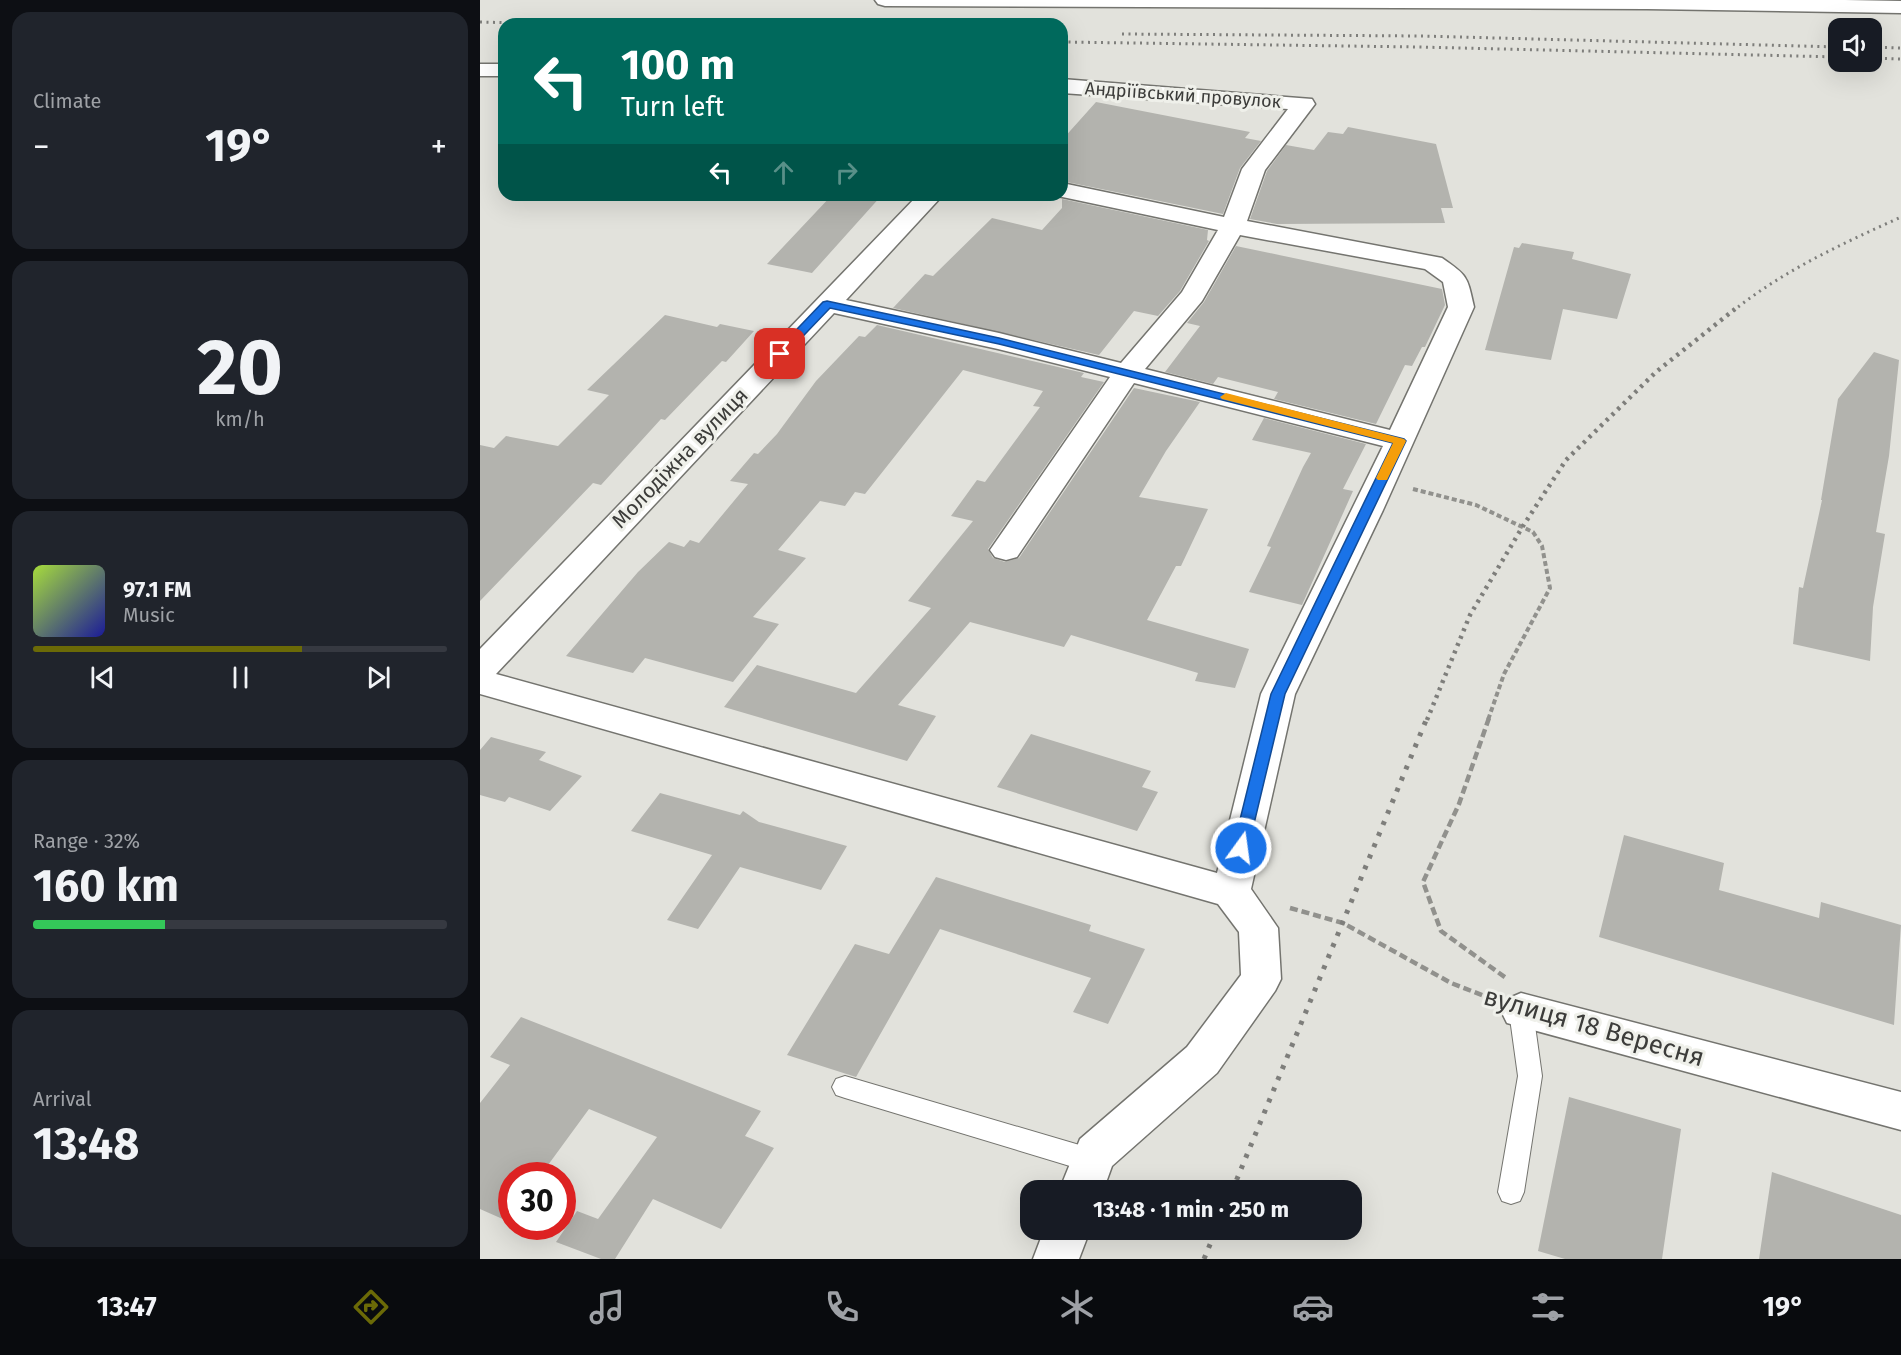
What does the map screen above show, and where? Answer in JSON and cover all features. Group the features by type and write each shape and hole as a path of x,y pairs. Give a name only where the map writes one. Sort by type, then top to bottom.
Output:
{"street":[{"path":"885,0 1708,3 1901,8"},
{"path":"480,70 498,70"},
{"name":"Андріївський провулок","path":"1068,86 1304,104 1254,169 1233,226"},
{"path":"1068,191 1233,226 1433,263 1455,279 1461,307 1400,441 1278,694 1231,892"},
{"name":"Молодіжна вулиця","path":"480,670 925,201"},
{"path":"1006,550 1127,373 1193,295 1233,226"},
{"path":"827,304 999,341 1400,441"},
{"path":"480,682 1231,892 1258,928 1261,979 1202,1060 1095,1153 1087,1176"},
{"name":"вулиця 18 Вересня","path":"1521,1011 1901,1111"},
{"path":"1056,1259 1063,1240"}],"lane":[{"path":"1511,1192 1530,1076 1521,1011"},
{"path":"845,1087 1087,1176"}],"path":[{"path":"1381,480 1476,505 1533,532 1542,546 1550,588 1504,675 1459,804 1423,882 1441,931 1505,976 1521,1011"},
{"name":"вулиця 18 Вересня","path":"1231,892 1344,923 1451,983 1521,1011"}],"building":[{"path":"1096,102 1250,132 1245,138 1261,141 1240,168 1223,214 1068,182 1068,133"},
{"path":"1348,127 1436,144 1453,208 1441,208 1445,223 1277,224 1250,219 1267,171 1286,145 1314,150 1328,132 1343,134"},
{"path":"1068,200 1208,230 1207,240 1209,241 1180,291 1158,316 1134,311 1099,355 893,308 925,274 933,276 992,218 1042,230 1062,208 1062,201"},
{"path":"826,201 877,201 812,273 767,264"},
{"path":"1522,243 1574,252 1572,259 1631,274 1617,319 1563,309 1551,360 1485,350 1514,247 1519,248"},
{"path":"1236,246 1442,289 1445,305 1425,347 1422,347 1412,366 1405,365 1376,424 1274,399 1278,392 1218,377 1213,384 1165,372 1200,326 1187,323 1204,302"},
{"path":"665,315 717,327 720,324 754,331 726,362 722,361 665,420 661,419 601,485 593,483 480,601 480,445 494,448 506,436 558,446 609,395 587,390"},
{"path":"877,325 1084,373 1081,377 1104,382 988,549 993,558 1005,562 1019,558 1134,388 1200,402 1166,451 1139,497 1208,509 1181,566 1176,566 1147,620 1249,649 1235,688 1195,681 1198,673 1071,635 1064,647 970,622 898,705 936,716 907,761 724,707 757,665 856,693 931,608 908,601 973,521 951,516 977,480 985,482 1040,407 1033,406 1043,391 963,370 865,494 855,492 845,506 820,501 778,550 806,558 753,617 779,624 733,682 645,658 633,673 566,656 638,572 669,542 684,547 690,540 699,543 748,484 730,481 754,453 758,454 777,434 816,381 859,336 865,337"},
{"path":"1874,352 1899,360 1889,456 1876,532 1885,534 1873,607 1870,661 1793,644 1799,587 1803,588 1822,500 1838,399"},
{"path":"1264,418 1366,444 1343,489 1353,491 1302,605 1249,592 1271,547 1267,546 1311,453 1252,440"},
{"path":"1031,734 1151,771 1142,787 1158,792 1137,831 997,787"},
{"path":"491,737 546,752 539,760 582,776 550,811 509,797 505,802 480,795 480,750"},
{"path":"660,793 740,815 743,811 759,822 847,846 821,890 740,867 698,929 667,920 712,855 631,831"},
{"path":"1624,835 1724,863 1719,890 1819,918 1821,902 1901,925 1894,1025 1599,937"},
{"path":"936,877 1091,925 1089,931 1145,949 1108,1024 1073,1012 1091,978 940,929 856,1077 787,1055 855,944 889,954"},
{"path":"521,1017 761,1111 745,1136 774,1148 721,1229 653,1199 615,1259 601,1259 556,1242 557,1240 576,1240 577,1211 598,1219 657,1137 589,1109 550,1162 498,1162 498,1217 480,1209 480,1103 510,1065 490,1057"},
{"path":"1569,1097 1681,1129 1662,1259 1565,1259 1538,1251"},
{"path":"1772,1172 1901,1215 1901,1259 1759,1259"}],"railway":[{"path":"480,22 498,22"},
{"path":"1122,34 1421,36 1828,47"},
{"path":"1068,42 1418,47 1828,57"},
{"path":"1882,47 1901,48"},
{"path":"1882,58 1901,59"},
{"path":"1733,311 1793,270 1901,217"},
{"path":"1427,720 1470,615 1523,526 1566,460 1656,372 1735,309"},
{"path":"1237,1180 1427,718"},
{"path":"1204,1259 1212,1240"}],"slow traffic":[{"path":"1226,397 1400,441 1383,478"}],"route":[{"path":"780,354 827,304 999,341 1400,441 1278,694 1241,848"}]}
